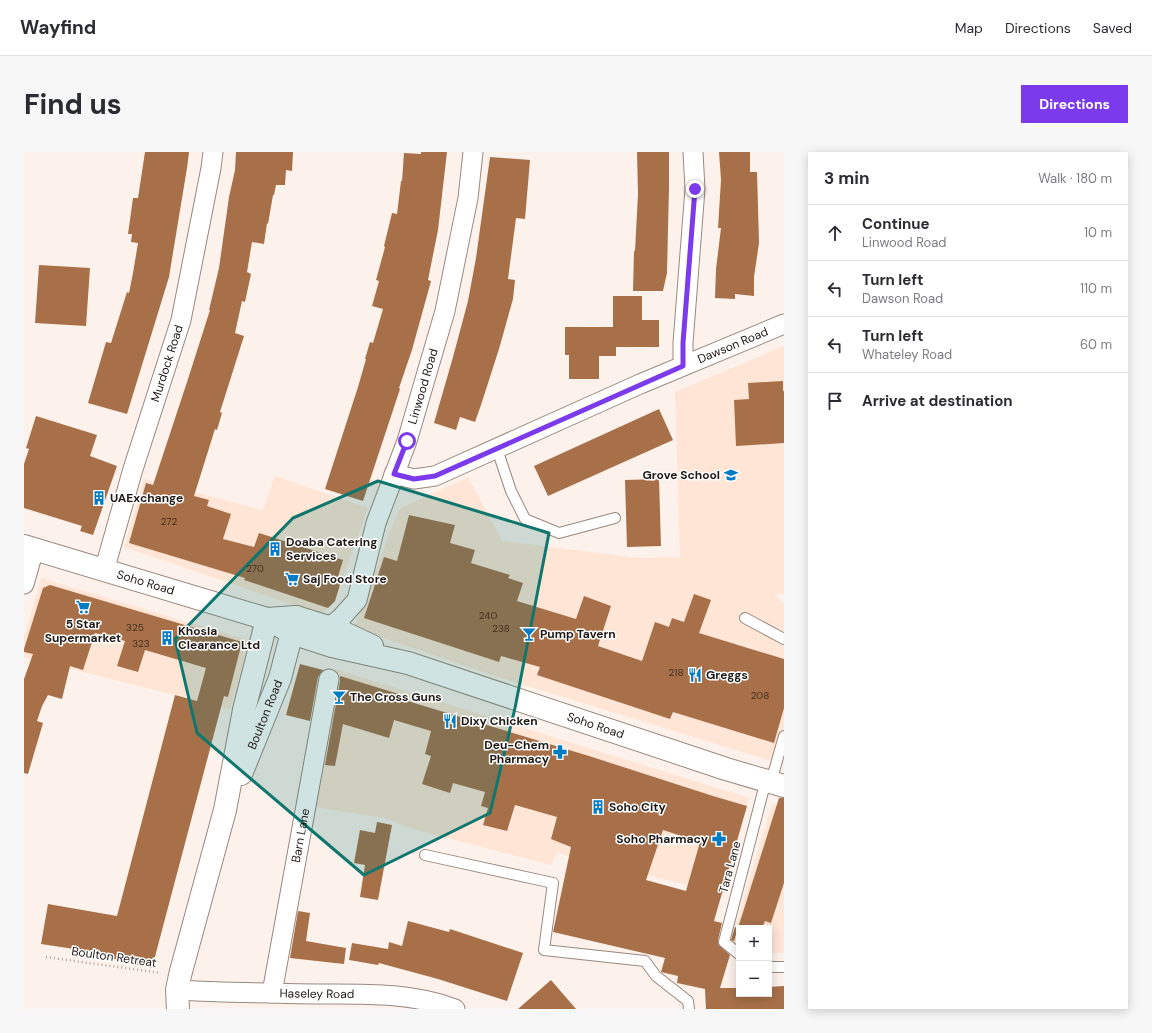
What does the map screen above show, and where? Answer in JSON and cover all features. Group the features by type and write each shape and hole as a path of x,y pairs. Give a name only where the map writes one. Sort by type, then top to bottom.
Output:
{"main road":[{"name":"Soho Road","path":"29,547 267,619 294,625 329,627 408,663"},
{"name":"Boulton Road","path":"178,991 226,810 244,710 267,619"},
{"name":"Soho Road","path":"294,625 332,646 408,663 712,764 774,783"},
{"name":"Boulton Road","path":"226,810 280,678 294,625"}],"street":[{"name":"Murdock Road","path":"104,570 132,469 181,320 213,152"},
{"name":"Linwood Road","path":"329,627 340,619 358,600 376,523 407,441 445,311 468,198 473,152"},
{"path":"683,366 683,343 695,189 693,152"},
{"name":"Dawson Road","path":"394,474 414,479 435,476 683,366 784,324"},
{"path":"24,584 29,547"},
{"name":"Barn Lane","path":"272,993 329,679"},
{"name":"Haseley Road","path":"178,991 386,995 423,1000 455,1009"}],"lane":[{"path":"497,449 511,491 525,519 559,533 615,518"},
{"path":"745,618 784,639"},
{"path":"774,783 784,736"},
{"name":"Tara Lane","path":"736,952 724,942 774,783"},
{"path":"425,855 553,882 544,950 645,961 656,976 688,1001 689,1009"},
{"path":"772,967 784,967"}],"path":[{"name":"Boulton Retreat","path":"46,957 178,991"}],"highlighted area":[{"path":"378,481 549,533 515,708 490,813 364,875 197,733 175,639 293,518"}],"shaded area":[{"path":"784,346 784,594 774,594 784,604 784,765 495,676 354,628 399,509 468,477 502,541 639,558 680,557 675,392"},
{"path":"275,476 368,508 335,601 320,614 124,547 144,479 263,510"},
{"path":"41,578 248,640 240,676 230,709 24,657 24,637"},
{"path":"335,669 749,798 724,894 557,853 551,865 413,829 384,818 309,806"},
{"path":"772,804 784,808 784,953 772,953 772,925 736,925"},
{"path":"736,927 736,947 731,945"}],"building":[{"path":"145,152 189,152 169,277 127,414 88,403 106,342 111,343 127,292 129,293 138,243 131,242 132,234 128,234 133,198 138,198"},
{"path":"236,152 293,152 292,171 286,170 285,185 276,185 268,224 267,223 264,244 252,242 247,272 251,274 245,302 242,301 235,333 244,336 220,412 222,413 217,430 215,429 194,496 209,500 207,506 231,514 223,539 254,547 259,533 343,560 337,580 341,581 335,601 328,608 244,580 245,578 129,543 146,483 153,485 210,310 219,268 229,197 235,170"},
{"path":"421,152 447,152 438,230 428,280 431,281 412,350 399,388 400,389 363,501 325,489 358,387 370,342 373,343 383,309 372,306 379,281 376,280 392,213 397,214 402,181 404,153 421,154"},
{"path":"637,152 669,152 667,273 663,291 633,291 638,194"},
{"path":"719,152 750,152 750,172 757,172 759,243 754,277 754,296 735,294 735,299 715,298 716,269 721,228 718,228 721,180"},
{"path":"490,157 530,160 525,219 516,218 508,279 515,280 513,299 481,405 475,422 460,417 456,430 434,423 468,301 476,258"},
{"path":"39,265 90,268 86,326 35,323"},
{"path":"613,296 642,296 642,320 659,320 659,347 616,347 616,356 599,356 599,379 569,379 569,355 565,355 565,327 613,327"},
{"path":"783,381 784,443 736,446 734,400 749,399 748,383"},
{"path":"659,409 673,440 548,496 534,466"},
{"path":"36,416 97,435 90,456 117,466 93,535 80,531 82,526 24,508 24,464 29,449 26,448"},
{"path":"659,479 661,546 627,547 625,480"},
{"path":"409,515 455,525 450,543 475,550 471,563 510,575 508,578 523,583 517,601 576,619 584,596 611,606 598,646 642,661 655,622 669,627 672,618 684,622 694,594 711,600 699,633 784,659 784,708 774,743 673,712 670,719 537,675 540,667 501,656 499,662 364,618 384,557 397,561"},
{"path":"50,585 242,642 228,697 224,696 152,968 106,957 107,954 41,944 48,904 117,916 175,695 197,701 206,668 145,650 138,672 117,666 125,641 95,633 83,670 70,666 62,699 48,695 42,706 37,721 43,723 28,774 24,773 24,679 33,654 24,652 24,649 43,588"},
{"path":"300,664 323,670 318,677 310,721 286,715"},
{"path":"340,676 402,695 401,699 747,806 714,921 722,923 718,944 730,955 720,988 736,988 736,997 772,997 772,987 784,986 784,1009 706,1009 705,989 677,983 678,976 661,972 665,958 553,932 571,847 551,839 557,817 515,805 507,831 483,825 488,808 481,806 485,792 453,783 450,793 422,784 431,756 425,754 431,731 394,720 389,738 343,724 335,766 325,765","holes":["663,830 700,842 686,891 646,880"]},
{"path":"779,798 784,798 784,883 771,923 765,921 763,925 739,925"},
{"path":"377,822 392,825 378,900 360,897 365,865 354,863 360,830 375,833"},
{"path":"298,911 310,913 306,941 346,948 344,964 290,958"},
{"path":"408,921 449,932 450,929 523,953 507,1001 438,979 379,963 378,965 349,960 352,943 388,949 389,942 402,946"},
{"path":"735,927 736,934 734,941 731,940"},
{"path":"551,980 576,1009 518,1009"}],"place":[{"name":"Grove School","path":"731,475"},
{"name":"UAExchange","path":"99,498"},
{"name":"Doaba Catering Services","path":"275,549"},
{"name":"Saj Food Store","path":"292,579"},
{"name":"5 Star Supermarket","path":"83,607"},
{"name":"Pump Tavern","path":"529,634"},
{"name":"Khosla Clearance Ltd","path":"167,638"},
{"name":"Greggs","path":"695,675"},
{"name":"The Cross Guns","path":"339,697"},
{"name":"Dixy Chicken","path":"450,721"},
{"name":"Deu-Chem Pharmacy","path":"560,752"},
{"name":"Soho City","path":"598,807"},
{"name":"Soho Pharmacy","path":"719,839"}],"route":[{"path":"407,441 394,474 414,479 435,476 683,366 683,343 695,189"}]}
